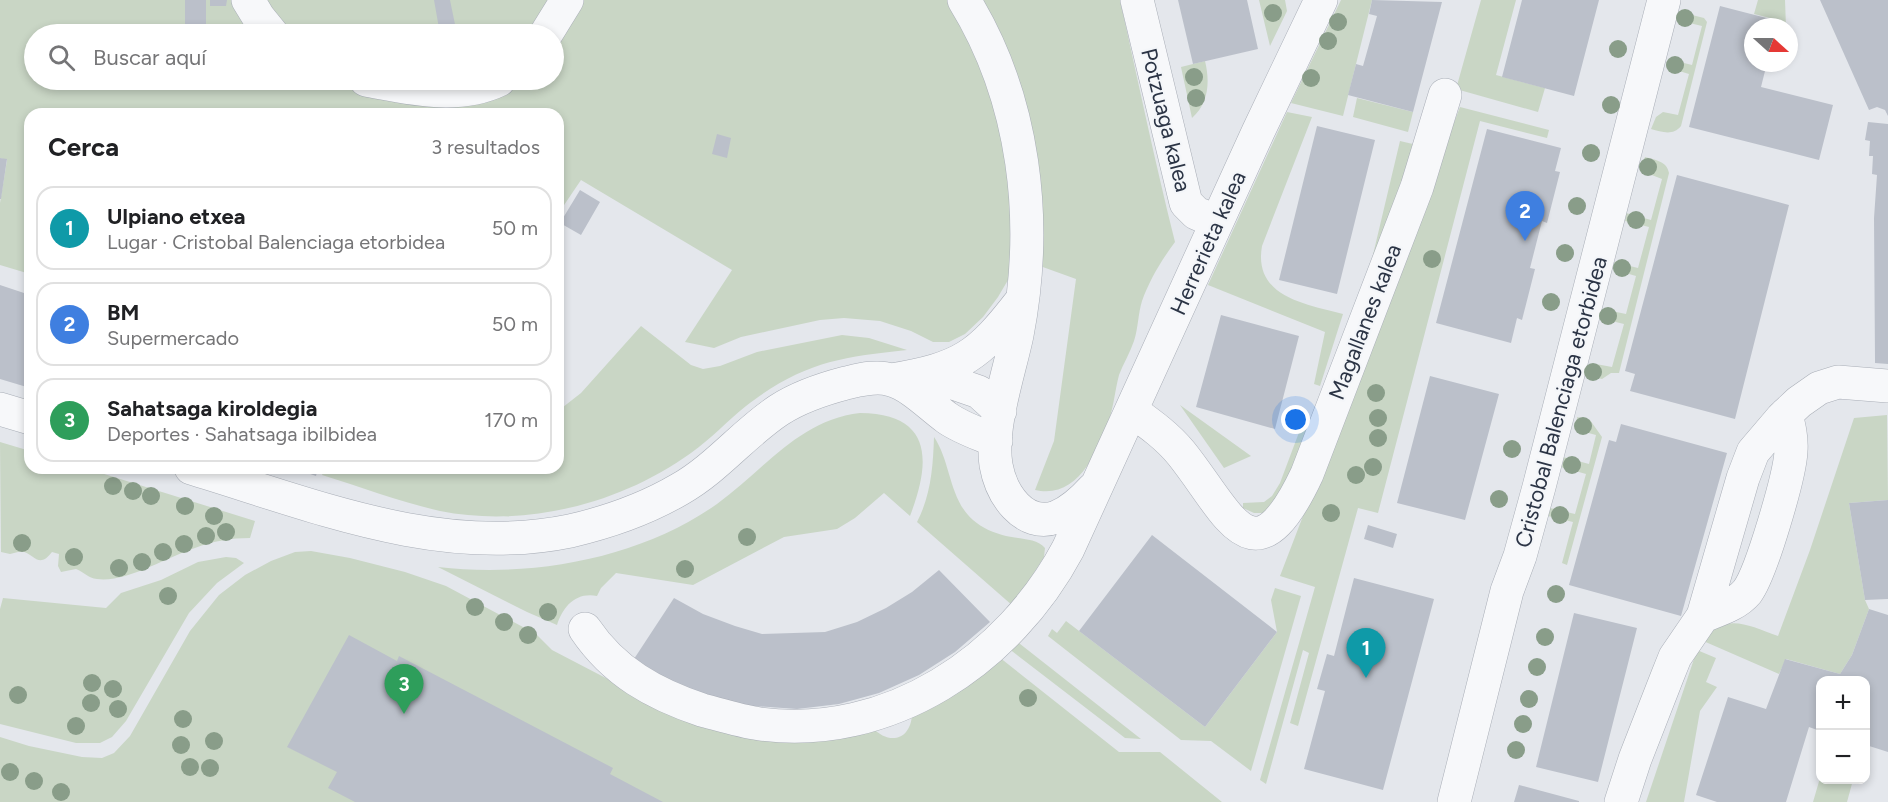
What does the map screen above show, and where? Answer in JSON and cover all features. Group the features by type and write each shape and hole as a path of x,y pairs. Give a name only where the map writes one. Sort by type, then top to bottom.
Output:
{"street":[{"path":"248,0 264,24"},
{"path":"552,24 567,0"},
{"path":"964,0 1001,76 1015,125 1022,164 1027,234 1023,299 998,426 996,463 1004,489 1016,506 1031,516 1048,519 1057,516 1076,506 1096,486"},
{"name":"Potzuaga kalea","path":"1137,0 1185,198 1191,210 1217,222"},
{"name":"Herrerieta kalea","path":"585,629 595,644 621,670 654,690 692,706 762,724 821,724 862,717 905,703 942,684 978,659 1036,600 1068,549 1321,0"},
{"name":"Cristobal Balenciaga etorbidea","path":"1454,802 1507,591 1523,548 1664,0"},
{"path":"429,90 450,92 462,90"},
{"name":"Magallanes kalea","path":"1132,411 1166,436 1224,513 1239,528 1253,533 1262,532 1279,521 1293,502 1306,474 1416,187 1445,95"},
{"path":"927,388 955,364 975,352 996,332 1023,299"},
{"path":"211,474 369,521 428,534 486,539 537,536 602,523 658,502 700,477 779,411 829,388 862,380 891,380 927,388 952,421 998,426"},
{"path":"1621,802 1666,677 1676,657 1703,616 1748,465 1761,441 1808,394 1828,384 1838,381 1888,386"},
{"path":"0,409 24,416"}],"green space":[{"path":"0,0 1120,0 1175,242 1156,270 1142,301 1134,341 1119,375 1111,414 1092,459 1074,481 1063,488 1050,491 1035,490 1054,441 1076,279 1040,266 1008,280 983,317 965,334 949,342 933,342 911,331 880,321 844,318 820,320 741,337 714,348 685,342 732,270 581,180 564,205 564,108 24,108 24,272 0,265 0,203 7,160 0,158"},
{"path":"1259,0 1285,0 1287,11 1270,46"},
{"path":"1341,0 1372,0 1343,116 1291,103"},
{"path":"1481,0 1516,0 1496,75 1545,88 1538,112 1456,89"},
{"path":"1758,0 1785,0 1786,18 1770,18 1754,14"},
{"path":"1680,12 1704,18 1707,22 1681,126 1671,132 1663,132 1651,129 1656,117 1663,112 1678,115 1689,74 1666,67 1668,59 1692,65 1702,26 1677,20"},
{"path":"1205,61 1207,91 1202,106 1192,118 1181,67"},
{"path":"1357,98 1413,112 1408,132 1353,117"},
{"path":"1460,107 1549,130 1547,138 1480,121 1378,513 1358,508 1298,726 1290,723 1309,653 1303,650 1266,784 1260,780 1315,587 1280,576"},
{"path":"1287,112 1312,117 1262,246 1261,263 1266,277 1285,295 1299,302 1343,314 1320,386 1314,384 1325,332 1208,285"},
{"path":"1400,141 1417,145 1372,259"},
{"path":"1645,157 1663,163 1669,173 1619,373 1611,373 1602,379 1587,375 1596,364 1612,367 1624,324 1599,318 1602,309 1626,314 1636,276 1612,269 1614,262 1638,268 1649,227 1625,221 1626,213 1651,220 1662,179 1644,172 1642,166"},
{"path":"641,326 691,365 703,369 720,366 757,352 842,335 869,338 907,350 841,359 804,371 766,392 698,448 663,471 634,486 571,508 538,514 506,516 440,511 322,475 564,474 564,406 581,393"},
{"path":"1180,405 1251,456 1224,468"},
{"path":"860,413 884,415 902,422 913,432 920,444 923,460 921,477 910,516 884,493 855,518 837,529 784,537 693,585 616,573 601,588 597,596 582,596 571,602 557,625 438,567 510,570 547,566 619,551 654,539 717,504 800,436 819,425"},
{"path":"1887,415 1888,500 1849,503 1865,600 1869,609 1852,655 1840,674 1786,659 1779,674 1701,640 1720,626 1738,623 1778,636 1810,550 1854,418"},
{"path":"1577,417 1590,420 1602,437 1567,565 1562,563 1573,522 1548,516 1550,508 1575,514 1586,474 1561,467 1563,457 1589,464 1596,435 1581,431"},
{"path":"1301,427 1310,430 1289,486 1263,513 1254,513 1243,508 1243,503 1264,502 1272,496 1280,483"},
{"path":"934,437 940,447 959,502 973,520 993,532 1032,541 1045,548 1044,557 1013,606 917,522 930,481"},
{"path":"0,442 24,449 24,474 104,474 255,521 250,538 209,543 133,573 108,579 94,578 76,569 61,572 58,566 59,554 52,552 44,560 40,560 22,551 10,554 1,552"},
{"path":"311,551 405,572 446,586 536,634 552,650 671,712 872,727 885,737 898,737 908,730 912,714 999,657 1119,752 1160,752 1222,802 0,802 0,737 29,746 82,757 102,758 114,753 130,736 190,631 219,595 245,575 271,561 295,552"},
{"path":"226,557 236,558 244,563 217,583 189,613 126,721 112,737 100,743 76,743 0,724 0,609 3,598 106,608 121,593 161,580 198,562"},
{"path":"1275,588 1301,596 1251,771 1211,741 1181,740 1048,636 1052,629 1057,633 1066,621 1205,727 1277,632 1271,600"},
{"path":"1015,640 1141,739 1125,738 1008,648"},
{"path":"1697,650 1716,658 1706,682 1717,687 1700,711 1684,802 1646,802"},
{"path":"1818,784 1852,784 1847,802 1813,802"}],"building":[{"path":"185,0 206,0 206,24 185,24"},
{"path":"210,0 227,0 226,6 210,6"},
{"path":"434,0 450,0 455,24 438,24"},
{"path":"1178,0 1247,0 1258,49 1193,64"},
{"path":"1372,0 1442,2 1413,112 1348,95 1356,64 1363,66 1377,16 1369,14"},
{"path":"1522,0 1599,0 1574,96 1502,77"},
{"path":"1820,0 1888,0 1888,116 1885,110 1877,107 1869,110"},
{"path":"1720,6 1766,18 1744,18 1744,72 1765,72 1761,87 1833,105 1819,160 1689,127"},
{"path":"1868,122 1888,124 1888,364 1875,363 1874,218 1877,175 1872,174 1873,156 1869,156 1870,141 1865,140"},
{"path":"1317,126 1375,140 1337,294 1279,280"},
{"path":"1487,129 1561,148 1555,171 1560,172 1547,223 1542,221 1530,268 1535,269 1522,320 1517,318 1511,343 1436,323"},
{"path":"717,134 731,138 727,158 712,154"},
{"path":"0,158 7,159 1,199 0,199"},
{"path":"1677,175 1789,205 1735,419 1630,391 1635,374 1625,371"},
{"path":"580,190 600,202 581,235 564,225 564,216"},
{"path":"0,285 24,293 24,386 0,379"},
{"path":"1221,315 1299,336 1275,429 1196,407"},
{"path":"1430,376 1499,394 1465,520 1397,503"},
{"path":"1621,424 1727,453 1681,616 1569,585 1609,440 1616,442"},
{"path":"1888,500 1888,599 1865,600 1849,503"},
{"path":"1368,525 1397,534 1393,548 1364,539"},
{"path":"1152,535 1277,632 1205,727 1079,631"},
{"path":"939,570 990,622 955,652 919,675 879,693 839,704 797,709 753,706 711,698 672,683 632,662 674,598 703,614 762,634 825,632 857,622 886,608 912,592"},
{"path":"1354,578 1434,599 1383,790 1304,769 1325,691 1317,689 1327,654 1334,656"},
{"path":"1869,609 1888,615 1888,752 1870,746 1870,676 1816,676 1816,730 1809,727 1786,802 1717,802 1696,795 1728,697 1766,709 1785,659 1840,674 1852,655"},
{"path":"1574,613 1637,628 1598,782 1536,767"},
{"path":"349,635 397,661 399,656 613,768 610,774 663,802 355,802 328,788 337,772 287,747"},
{"path":"1519,785 1579,801 1579,802 1514,802"}],"place":[{"name":"BM","path":"1525,241"},
{"name":"Ulpiano etxea","path":"1366,678"},
{"name":"Sahatsaga kiroldegia","path":"404,714"}]}
